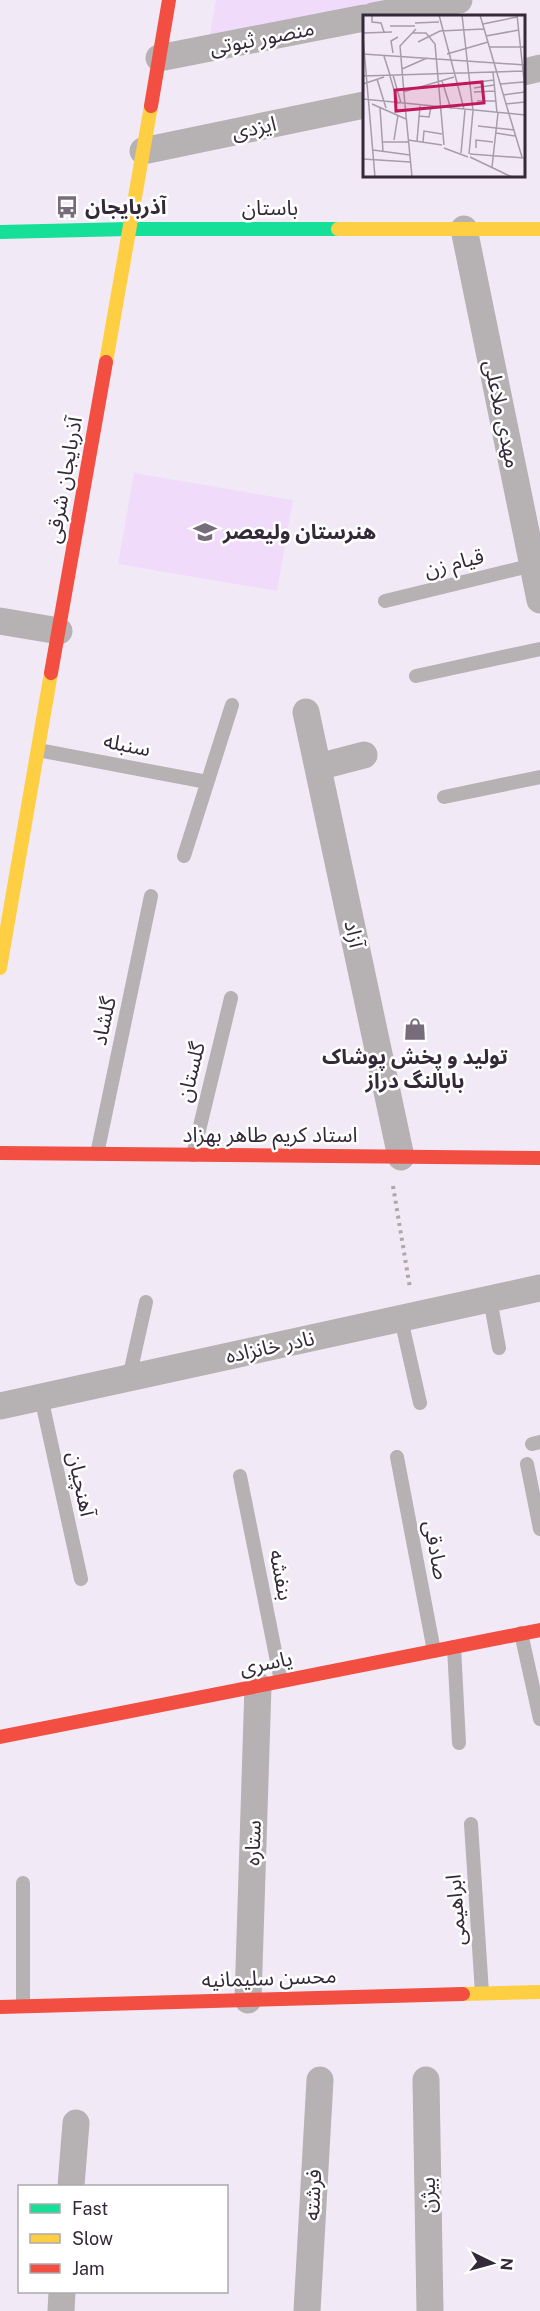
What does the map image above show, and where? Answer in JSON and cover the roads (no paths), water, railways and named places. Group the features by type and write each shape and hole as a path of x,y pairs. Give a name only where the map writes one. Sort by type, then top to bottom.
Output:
{"street":[{"name":"آذربایجان شرقی","path":"0,968 6,901 38,750 169,0"},
{"path":"378,15 459,0"},
{"name":"منصور ثبوتی","path":"159,58 363,18"},
{"path":"525,72 540,68"},
{"name":"ایزدی","path":"142,151 363,105"},
{"name":"باستان","path":"0,232 129,229 540,229"},
{"name":"مهدی ملاعلی","path":"464,229 540,600"},
{"path":"0,621 59,631"},
{"name":"آزاد","path":"306,711 394,1157"},
{"path":"318,767 364,755"},
{"name":"استاد کریم طاهر بهزاد","path":"0,1153 540,1158"},
{"name":"نادر خانزاده","path":"0,1406 540,1288"},
{"name":"یاسری","path":"0,1737 540,1630"},
{"name":"ستاره","path":"248,2000 270,1684"},
{"name":"محسن سلیمانیه","path":"0,2007 540,1992"},
{"name":"فرشته","path":"307,2311 320,2079"},
{"name":"بیژن","path":"426,2080 430,2311"},
{"path":"70,2185 76,2123"},
{"path":"61,2311 62,2293"}],"lane":[{"name":"قیام زن","path":"385,601 533,565"},
{"path":"416,676 540,649"},
{"path":"184,856 232,705"},
{"name":"سنبله","path":"38,750 207,782"},
{"path":"444,797 540,777"},
{"name":"گلشاد","path":"97,1154 151,896"},
{"name":"گلستان","path":"193,1155 231,998"},
{"path":"490,1299 499,1348"},
{"path":"129,1378 147,1302"},
{"path":"408,1317 420,1403"},
{"name":"آهنچیان","path":"41,1397 81,1579"},
{"name":"صادقی","path":"397,1457 434,1651"},
{"path":"527,1464 540,1529"},
{"name":"بنفشه","path":"240,1476 270,1684"},
{"path":"521,1633 540,1719"},
{"path":"454,1647 459,1743"},
{"name":"ابراهیمی","path":"471,1824 482,1993"},
{"path":"23,1883 23,2006"}],"place":[{"name":"آذربایجان","path":"67,207"},
{"name":"هنرستان ولیعصر","path":"205,532"},
{"name":"تولید و پخش پوشاک بابالنگ دراز","path":"415,1029"}]}
